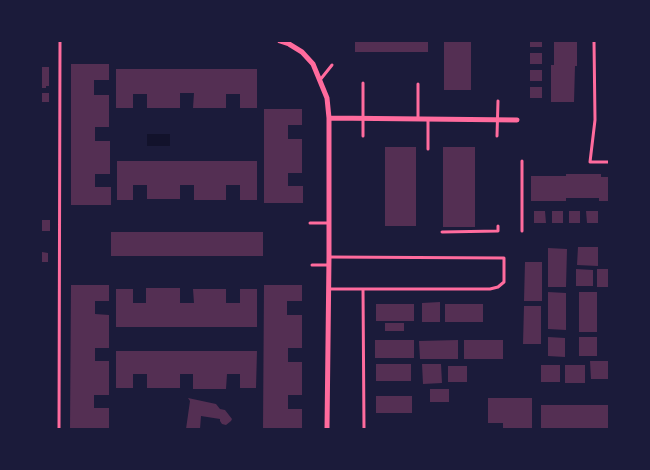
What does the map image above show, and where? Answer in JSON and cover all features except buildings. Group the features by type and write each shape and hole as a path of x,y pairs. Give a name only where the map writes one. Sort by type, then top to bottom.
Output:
{"street":[{"path":"280,41 289,43 302,52 313,64 327,98 329,118 327,429"},
{"path":"329,118 516,120"}],"lane":[{"path":"59,429 60,41"},
{"path":"594,41 595,120 590,162 609,162"},
{"path":"320,80 332,65"},
{"path":"363,83 363,136"},
{"path":"418,84 418,119"},
{"path":"497,136 498,101"},
{"path":"428,119 428,149"},
{"path":"522,161 522,230"},
{"path":"310,223 329,223"},
{"path":"442,232 498,231 498,226"},
{"path":"329,257 504,258 504,282 498,287 490,289 329,289"},
{"path":"312,265 329,265"},
{"path":"363,289 364,429"}],"shaded area":[{"path":"147,134 170,134 170,146 147,146"}]}
